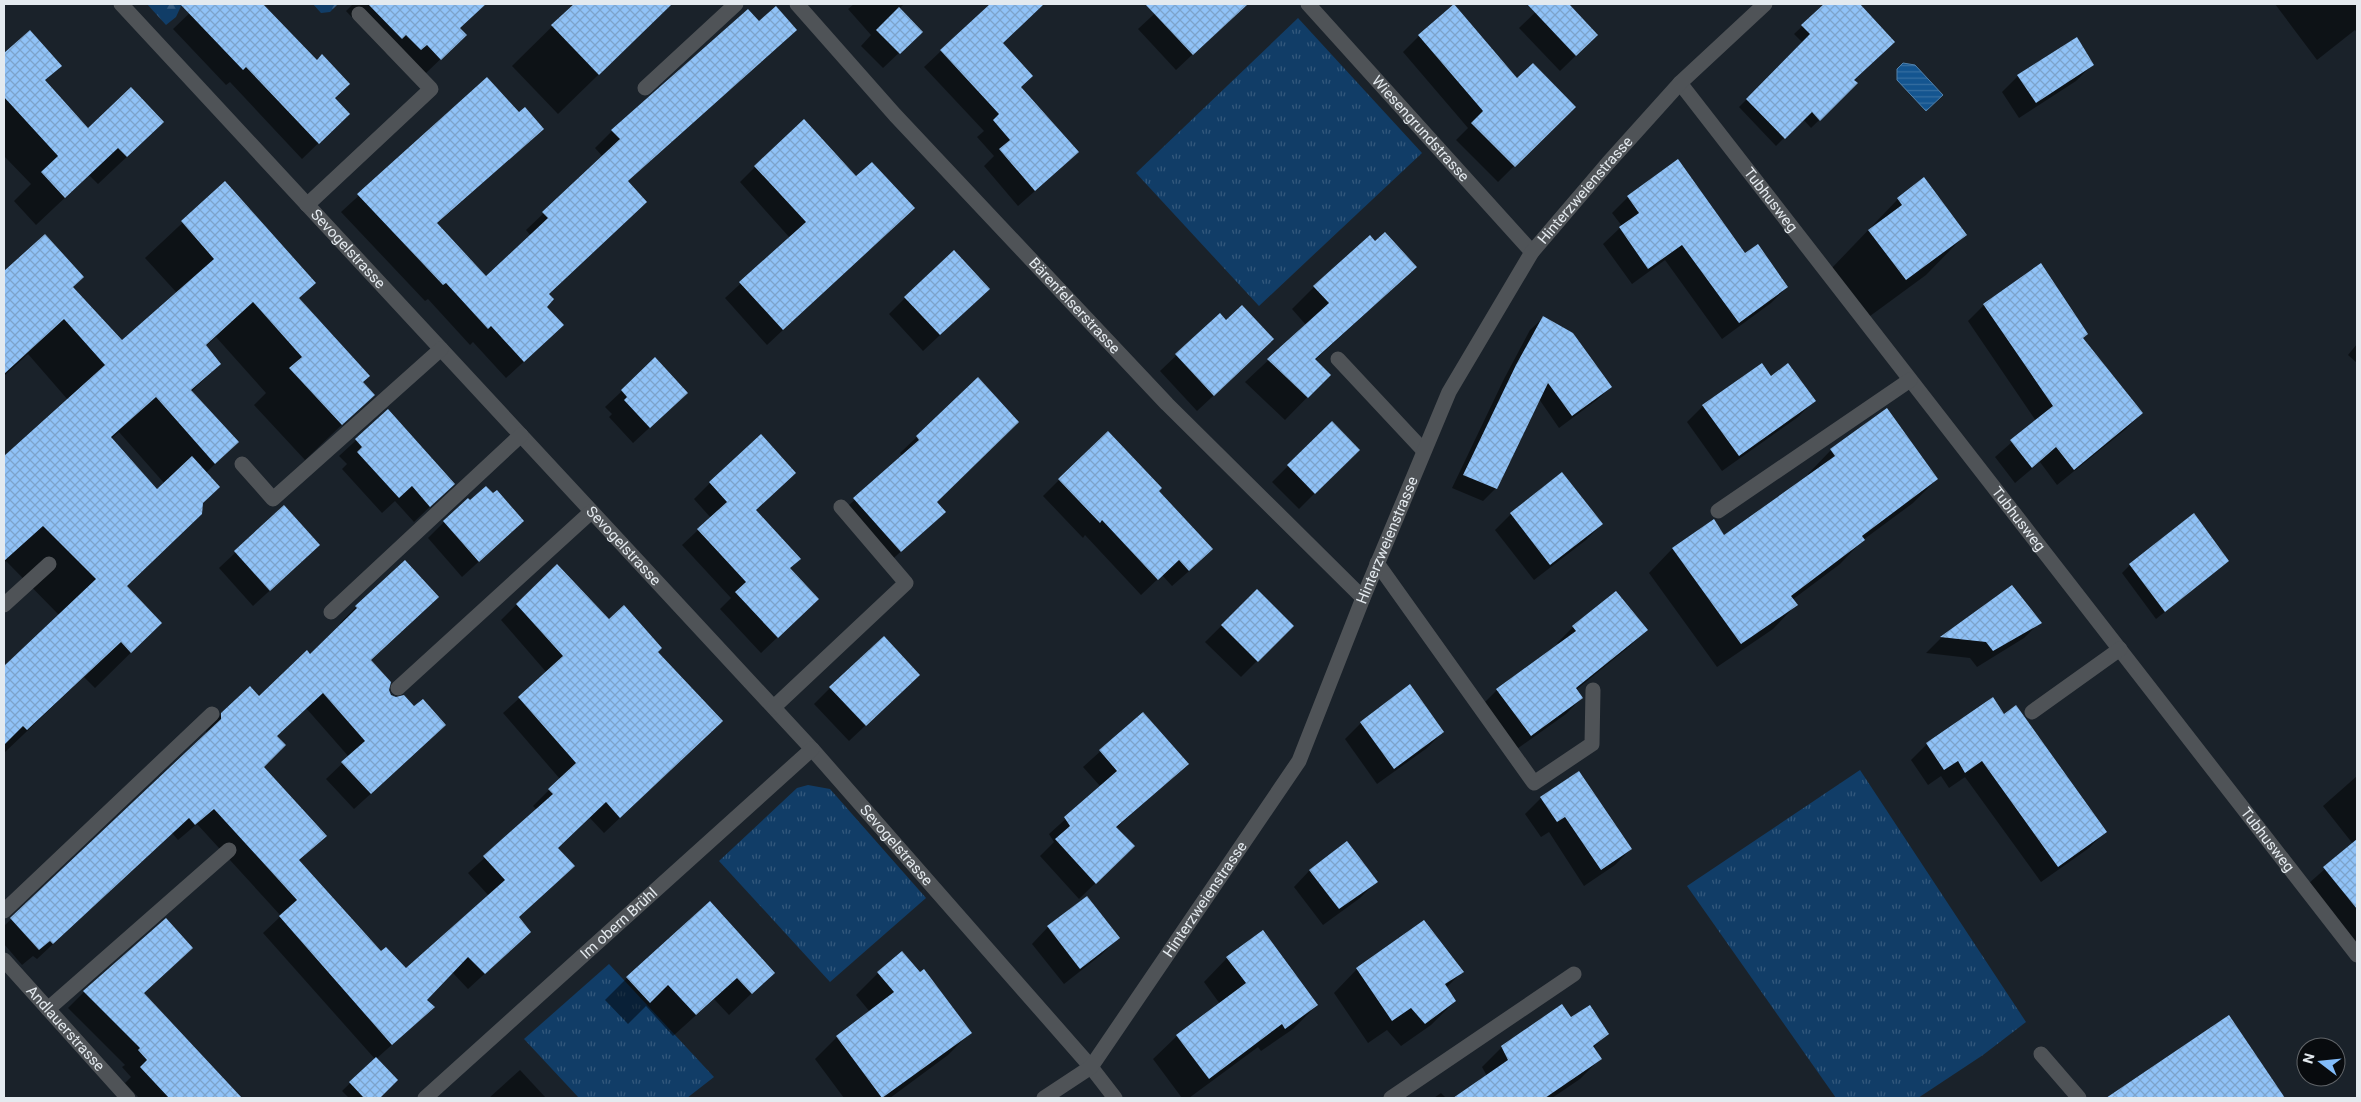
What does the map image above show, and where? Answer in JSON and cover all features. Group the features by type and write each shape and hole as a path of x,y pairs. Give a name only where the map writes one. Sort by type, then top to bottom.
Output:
{"street":[{"name":"Sevogelstrasse","path":"120,4 812,748 1091,1067 1115,1098"},
{"path":"645,88 736,4"},
{"name":"Bärenfelserstrasse","path":"797,4 895,115 1167,404 1363,598"},
{"name":"Wiesengrundstrasse","path":"1308,4 1532,252"},
{"name":"Hinterzweienstrasse","path":"1044,1098 1091,1067 1299,761 1377,563 1449,392 1532,252 1608,162 1680,83 1765,4"},
{"path":"307,205 431,89 359,14"},
{"name":"Tubhusweg","path":"1680,83 2357,955"},
{"path":"242,464 273,499 441,349"},
{"path":"1338,359 1424,451"},
{"path":"1718,511 1910,380"},
{"path":"331,612 521,435"},
{"path":"774,707 906,583 840,507"},
{"path":"398,688 591,512"},
{"path":"1377,563 1534,783 1592,744 1593,690"},
{"path":"4,605 49,564"},
{"path":"2032,712 2120,649"},
{"path":"4,911 212,714"},
{"name":"Im obern Brühl","path":"425,1098 812,748"},
{"path":"48,1009 229,850"},
{"name":"Andlauerstrasse","path":"4,960 128,1098"},
{"path":"1391,1098 1574,974"},
{"path":"2041,1054 2079,1098"}],"green space":[{"path":"147,4 182,4 176,17 166,25"},
{"path":"313,4 338,4 330,12 321,13"},
{"path":"1298,18 1422,153 1259,306 1136,173"},
{"path":"1860,770 2026,1022 1983,1055 1918,1098 1836,1098 1687,886"},
{"path":"808,785 830,789 926,898 830,982 719,861 797,788"},
{"path":"609,964 714,1077 687,1098 579,1098 524,1039"}],"shaded area":[{"path":"1903,63 1915,65 1943,95 1926,111 1897,80 1897,69"}],"building":[{"path":"180,4 263,4 317,60 322,54 350,84 335,98 350,114 319,144 246,67 243,70"},
{"path":"368,4 486,4 460,28 467,35 441,60 427,45 421,50 406,35 402,39"},
{"path":"574,4 672,4 599,75 551,25"},
{"path":"990,4 1044,4 1003,43 1033,76 1021,87 1079,152 1035,191 999,149 1010,140 993,120 999,114 940,50"},
{"path":"1145,4 1248,4 1193,55"},
{"path":"1454,4 1517,78 1533,63 1576,107 1515,167 1471,123 1483,111 1418,35"},
{"path":"1527,4 1569,4 1598,35 1576,56"},
{"path":"1824,4 1860,4 1895,42 1854,80 1858,83 1820,121 1812,112 1785,139 1746,99 1810,34 1801,25"},
{"path":"776,6 797,30 628,181 647,202 549,294 554,299 547,307 564,325 524,362 491,326 488,329 446,283 443,285 357,194 487,77 519,112 525,107 544,129 437,223 486,276 548,218 542,212 620,139 611,130 748,9 759,21"},
{"path":"899,7 923,32 900,54 876,30"},
{"path":"30,30 62,66 45,80 88,128 131,87 164,122 127,157 118,148 65,198 41,172 58,156 4,97 4,53"},
{"path":"2077,37 2094,65 2036,103 2017,75"},
{"path":"804,119 856,176 872,162 915,208 783,330 739,282 806,222 754,166"},
{"path":"1678,159 1745,253 1758,244 1788,287 1739,323 1682,245 1648,269 1619,227 1639,213 1627,196"},
{"path":"1924,177 1967,235 1906,280 1868,230 1902,205 1897,198"},
{"path":"225,181 316,283 299,298 370,376 363,382 375,395 342,425 289,368 302,357 253,302 206,345 221,364 191,390 239,442 215,464 156,397 111,437 157,489 192,456 220,487 203,503 202,514 127,586 162,623 131,653 121,642 27,730 23,726 4,745 4,666 96,579 43,526 4,561 4,456 105,365 64,319 4,374 4,271 45,234 84,277 73,287 122,340 214,259 181,221"},
{"path":"1385,232 1417,267 1315,359 1331,375 1308,398 1267,359 1329,303 1313,286 1370,235 1375,241"},
{"path":"954,250 990,289 940,335 904,297"},
{"path":"2041,263 2088,334 2083,338 2143,413 2074,470 2056,447 2032,468 2010,440 2053,406 1983,304"},
{"path":"1242,305 1274,339 1214,396 1175,354 1220,313 1226,320"},
{"path":"1543,316 1573,333 1612,387 1572,416 1548,383 1497,489 1463,475 1516,365"},
{"path":"655,357 688,393 650,428 624,400 627,397 621,390"},
{"path":"1762,363 1771,376 1788,363 1816,401 1739,456 1702,405"},
{"path":"978,377 1019,422 937,502 946,512 901,552 853,498 919,440 916,436"},
{"path":"1887,408 1938,479 1862,536 1865,540 1791,596 1798,605 1741,644 1672,548 1714,519 1724,535 1835,456 1830,449"},
{"path":"388,409 455,484 430,507 412,486 399,498 357,452 362,447 355,439"},
{"path":"1332,421 1360,450 1315,494 1287,465"},
{"path":"1108,431 1162,488 1159,491 1213,549 1189,571 1179,560 1158,580 1102,520 1100,523 1058,479"},
{"path":"761,434 796,473 756,510 801,559 790,568 819,599 778,638 735,592 746,582 697,529 727,502 709,482"},
{"path":"1562,472 1603,524 1550,565 1510,513"},
{"path":"486,486 493,493 497,490 524,521 479,562 443,521 468,498 470,500"},
{"path":"284,505 320,545 270,591 234,551"},
{"path":"2194,513 2229,561 2165,612 2129,564"},
{"path":"405,560 439,597 371,660 391,682 389,690 391,695 396,697 404,695 414,706 423,699 446,725 371,794 341,762 365,741 323,693 277,736 286,745 264,767 327,836 299,860 381,951 386,947 406,968 505,880 483,856 553,794 548,789 576,763 518,697 563,656 516,604 557,564 609,619 624,605 662,648 658,652 723,721 620,818 606,802 558,848 575,866 519,917 531,932 485,974 468,957 427,1000 435,1007 392,1045 279,916 297,900 214,809 195,825 189,818 53,944 50,941 39,950 10,918 221,719 221,713 250,686 259,696 307,650 310,654 357,608 355,606"},
{"path":"2012,585 2042,623 1993,651 1986,642 1940,637"},
{"path":"1257,589 1294,626 1258,662 1221,625"},
{"path":"1616,591 1648,630 1576,688 1583,698 1531,736 1496,689 1576,631 1572,626"},
{"path":"884,636 920,675 866,726 829,687"},
{"path":"1410,684 1444,732 1394,769 1360,722"},
{"path":"1993,697 2004,714 2016,705 2107,832 2058,867 1982,761 1965,773 1958,761 1944,770 1926,743"},
{"path":"1143,712 1189,764 1116,827 1135,846 1096,884 1055,839 1070,826 1064,817 1117,771 1099,750"},
{"path":"1579,771 1632,849 1601,870 1565,817 1557,822 1540,797"},
{"path":"2357,839 2357,909 2323,867"},
{"path":"1347,841 1378,882 1339,909 1309,870"},
{"path":"1087,896 1120,938 1080,969 1047,926"},
{"path":"710,901 775,973 752,994 737,978 696,1015 668,985 650,1003 626,977"},
{"path":"166,918 193,948 144,993 242,1098 169,1098 140,1067 147,1060 138,1050 140,1048 83,991"},
{"path":"1424,920 1464,972 1445,984 1456,1001 1425,1024 1411,1008 1392,1021 1356,968"},
{"path":"1263,930 1318,1005 1285,1029 1282,1024 1209,1079 1176,1035 1246,983 1226,957"},
{"path":"902,951 920,972 924,969 972,1033 882,1098 836,1036 894,992 877,972"},
{"path":"1562,1004 1571,1017 1590,1005 1609,1034 1593,1046 1602,1059 1545,1098 1453,1098 1508,1060 1501,1046"},
{"path":"2229,1015 2285,1098 2106,1098"},
{"path":"376,1057 398,1080 380,1098 364,1098 349,1082"}]}
